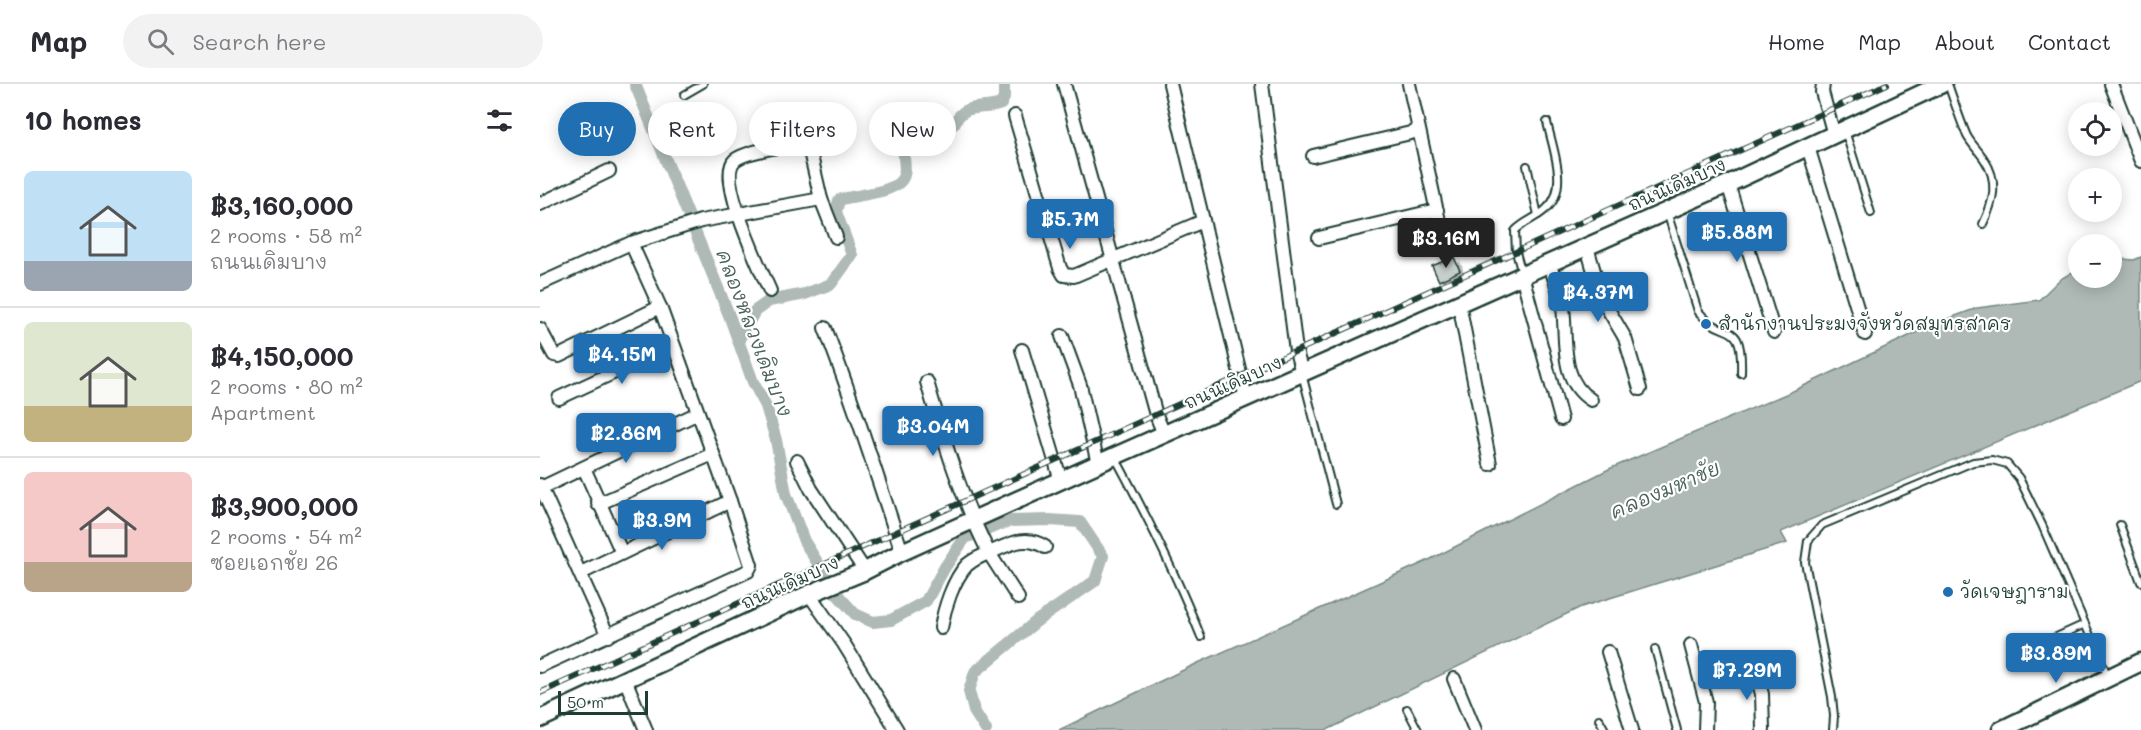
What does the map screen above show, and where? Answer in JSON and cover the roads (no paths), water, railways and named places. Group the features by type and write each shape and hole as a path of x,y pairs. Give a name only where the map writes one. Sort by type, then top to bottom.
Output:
{"street":[{"path":"1064,84 1156,415 1164,434"},
{"path":"1170,84 1245,398"},
{"path":"1262,84 1296,351 1302,373"},
{"path":"1408,84 1441,230"},
{"path":"1823,84 1822,92 1839,132"},
{"name":"ถนนเดิมบาง","path":"543,718 809,594 865,571 902,552 1164,434 1728,184 1942,84"},
{"path":"2111,84 2141,161"},
{"path":"1015,116 1062,273 1067,276 1074,276 1203,221"},
{"path":"1314,156 1419,131"},
{"path":"1808,147 1865,334"},
{"path":"750,156 735,161 729,170 729,176 747,240 770,291"},
{"path":"811,156 821,200 836,237"},
{"path":"540,204 609,171"},
{"path":"1728,184 1774,332"},
{"path":"540,284 631,243 682,226 821,200"},
{"path":"1319,238 1437,210"},
{"path":"540,666 748,571 752,561 660,307 631,243"},
{"path":"1587,247 1602,299 1625,338 1640,389"},
{"path":"1549,263 1562,305 1564,338 1571,376 1581,393 1592,400"},
{"path":"1522,275 1561,419"},
{"path":"1459,303 1490,465"},
{"path":"540,329 554,355 559,356 660,307"},
{"path":"825,328 852,398 902,552"},
{"path":"1062,336 1080,385 1098,464"},
{"path":"559,398 673,345"},
{"path":"1022,350 1061,481"},
{"path":"927,382 952,468 972,521 988,553 1018,598"},
{"path":"608,636 541,486 584,468 698,412"},
{"path":"598,504 713,454"},
{"path":"797,461 811,489 865,571"},
{"path":"584,468 622,554"},
{"path":"581,573 730,501"},
{"path":"941,628 959,576 968,565 988,553 1023,540 1038,542 1045,546"},
{"path":"809,594 844,644 897,730"},
{"path":"1691,645 1706,702 1705,730"},
{"path":"1608,652 1632,730"},
{"path":"2005,729 2133,666"},
{"path":"1754,667 1762,694 1763,730"},
{"path":"625,679 646,730"},
{"path":"1454,679 1476,730"},
{"path":"543,718 556,730"}],"lane":[{"path":"684,94 703,84"},
{"path":"1948,84 1967,136 1988,165 1993,176 1992,204 1983,224"},
{"path":"1522,275 1516,252 1515,231 1522,224 1546,210 1553,201 1558,184 1547,122"},
{"path":"1839,132 1871,213"},
{"path":"1527,166 1538,215"},
{"path":"1667,211 1698,311 1705,320 1735,335 1740,343 1741,373"},
{"path":"1302,373 1336,504"},
{"path":"1115,456 1166,554 1201,636"},
{"path":"1833,730 1832,697 1805,562 1808,541 1822,525 1973,462 1992,460 2007,465 2019,478 2108,678"},
{"path":"2120,525 2141,582"},
{"path":"2041,644 2085,624"},
{"path":"1655,650 1677,730"},
{"path":"1407,709 1418,730"},
{"path":"1599,718 1605,730"}],"water":[{"name":"คลองมหาชัย","path":"2141,257 2141,381 1781,532 1787,543 1581,607 1327,730 1059,730 1198,663 1425,562 1609,469 1793,391 1934,324 1977,308 2039,300 2059,280 2068,275 2068,288 2122,288 2122,259 2134,260"}],"waterway":[{"name":"คลองหลวงเดิมบาง","path":"635,84 729,315 753,382 766,406 776,440 786,494 804,541 837,594 855,614 873,622 891,620 926,601 965,538 1010,521 1080,522 1103,556 1095,581 1038,620 975,672 969,691 974,711 986,730"},
{"name":"คลองหลวงเดิมบาง","path":"738,341 755,311 769,301 805,294 831,284 852,255 836,212 839,200 886,190 900,181 905,168 901,122 911,115 925,114 938,122 954,124 958,117 968,109 1001,104 1004,98 1004,84"}],"railway":[{"path":"540,693 1887,84"}],"place":[{"name":"สำนักงานประมงจังหวัดสมุทรสาคร","path":"1706,324"},
{"name":"วัดเจษฎาราม","path":"1948,592"}]}
